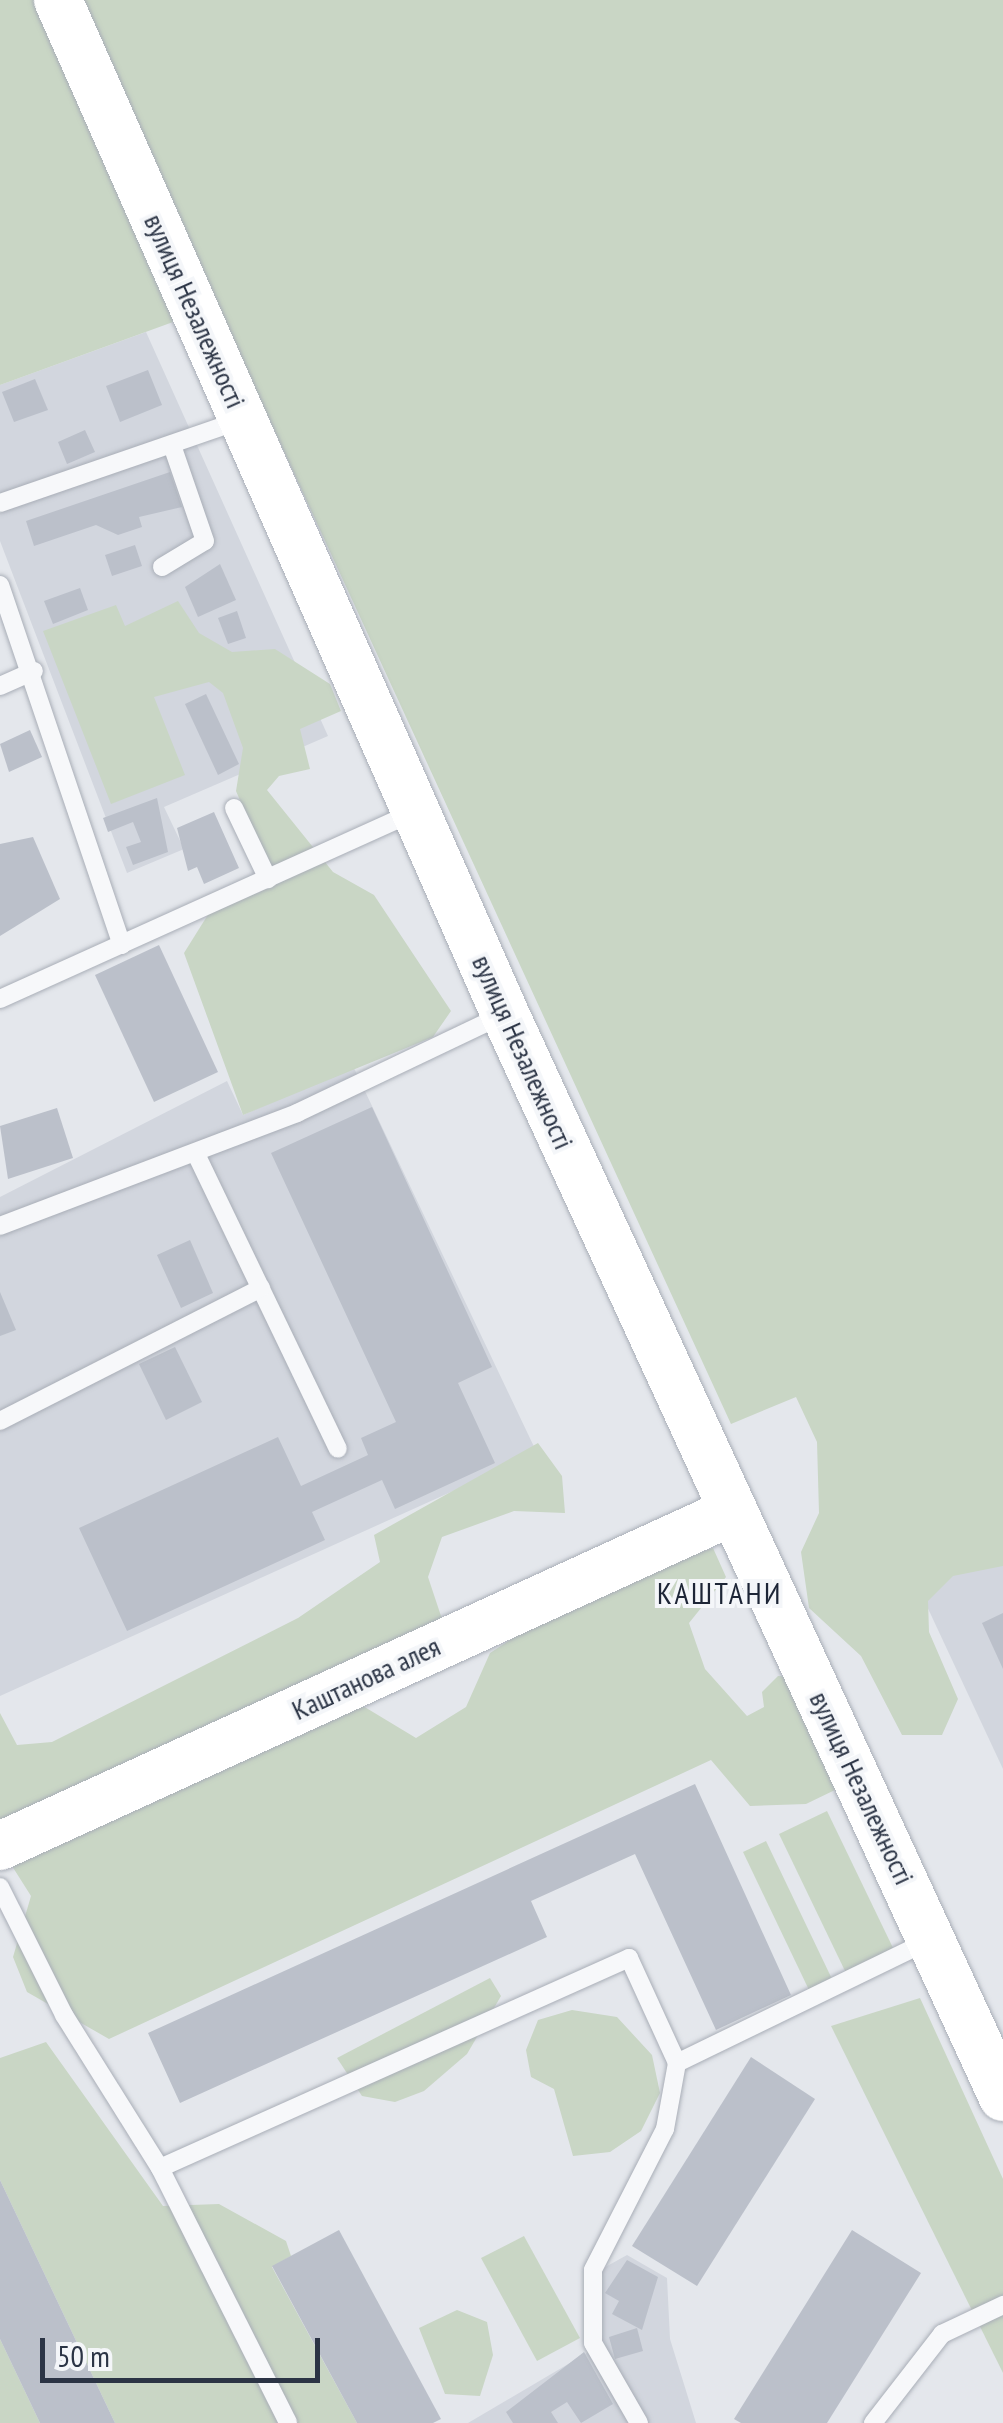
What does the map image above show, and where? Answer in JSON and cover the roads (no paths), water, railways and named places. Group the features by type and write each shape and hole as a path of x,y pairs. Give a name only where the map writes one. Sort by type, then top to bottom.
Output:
{"main road":[{"name":"вулиця Незалежності","path":"58,0 506,1014 934,1938 1003,2097"},
{"name":"Каштанова алея","path":"0,1846 733,1511"}],"lane":[{"path":"0,503 243,419"},
{"path":"162,567 205,541 172,446"},
{"path":"0,586 34,672 122,944"},
{"path":"0,686 34,672"},
{"path":"234,808 268,879"},
{"path":"0,1000 416,812"},
{"path":"0,1226 196,1154 506,1014"},
{"path":"196,1154 338,1449"},
{"path":"0,1420 260,1288"},
{"path":"0,1887 64,2015 160,2168 288,2423"},
{"path":"677,2063 934,1938"},
{"path":"160,2168 629,1958 677,2063 665,2129 593,2270 593,2343 639,2423"},
{"path":"873,2423 942,2334 1003,2305"}],"district":[{"name":"КАШТАНИ","path":"720,1593"}]}
